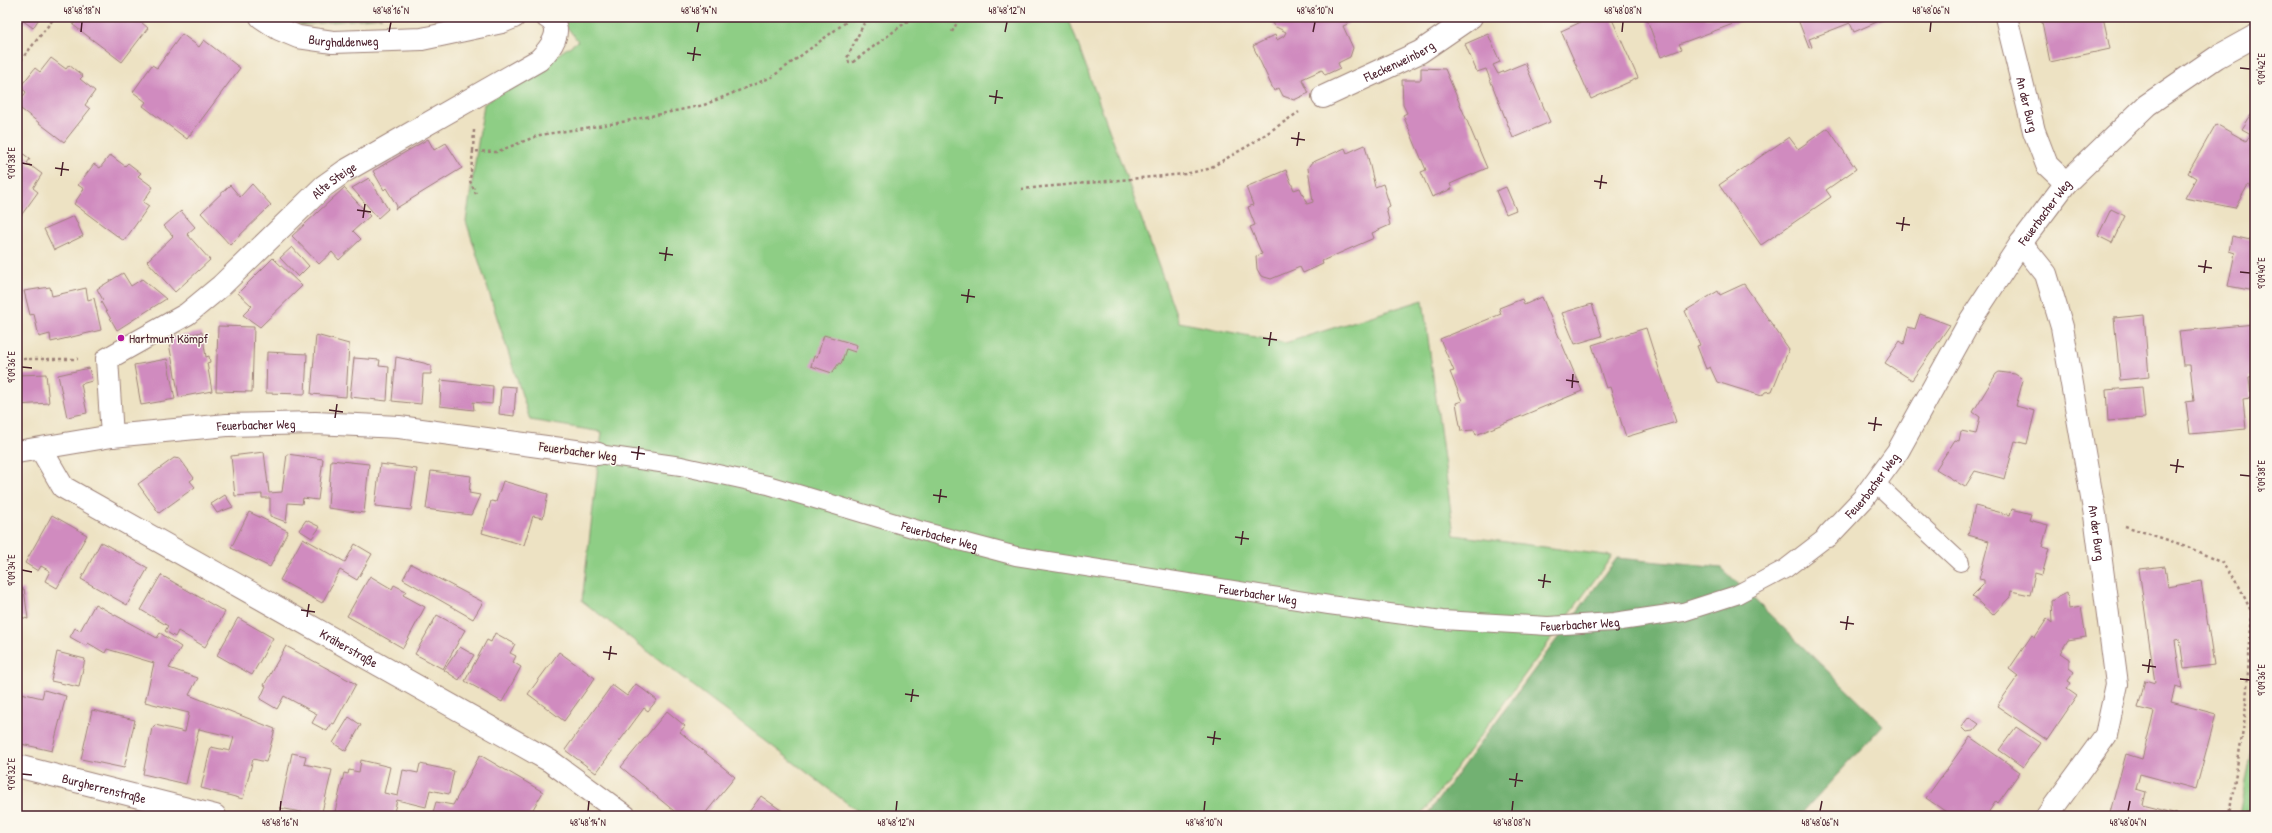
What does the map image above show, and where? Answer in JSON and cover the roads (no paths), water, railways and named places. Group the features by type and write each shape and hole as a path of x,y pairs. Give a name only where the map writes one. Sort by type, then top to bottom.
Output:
{"street":[{"name":"Burghaldenweg","path":"261,17 298,38 333,42 422,39 508,20"},
{"name":"Alte Steige","path":"112,436 107,359 187,314 221,286 324,186 345,171 538,60 552,46 556,32 551,20 547,17"},
{"name":"Fleckenweinberg","path":"1323,97 1420,52 1471,17"},
{"name":"An der Burg","path":"2006,17 2034,131 2047,165 2066,183"},
{"name":"Feuerbacher Weg","path":"1828,536 1863,499 1898,451 1970,321 2021,243 2066,183 2147,105 2217,57 2255,36"},
{"name":"An der Burg","path":"2021,243 2046,274 2062,327 2094,515 2117,684 2106,735 2047,816"},
{"name":"Feuerbacher Weg","path":"17,452 112,436 227,425 314,423 399,427 598,454"},
{"name":"Kräherstraße","path":"41,449 63,487 550,761 625,816"},
{"name":"Burgherrenstraße","path":"17,766 215,816"}],"lane":[{"name":"Feuerbacher Weg","path":"598,454 681,466 768,484 922,531 1016,556 1329,605 1442,620 1548,626 1614,622 1683,612 1736,595 1785,569 1828,536"},
{"path":"1875,483 1960,562"}],"place":[{"name":"Hartmunt Kömpf","path":"121,338"}]}
